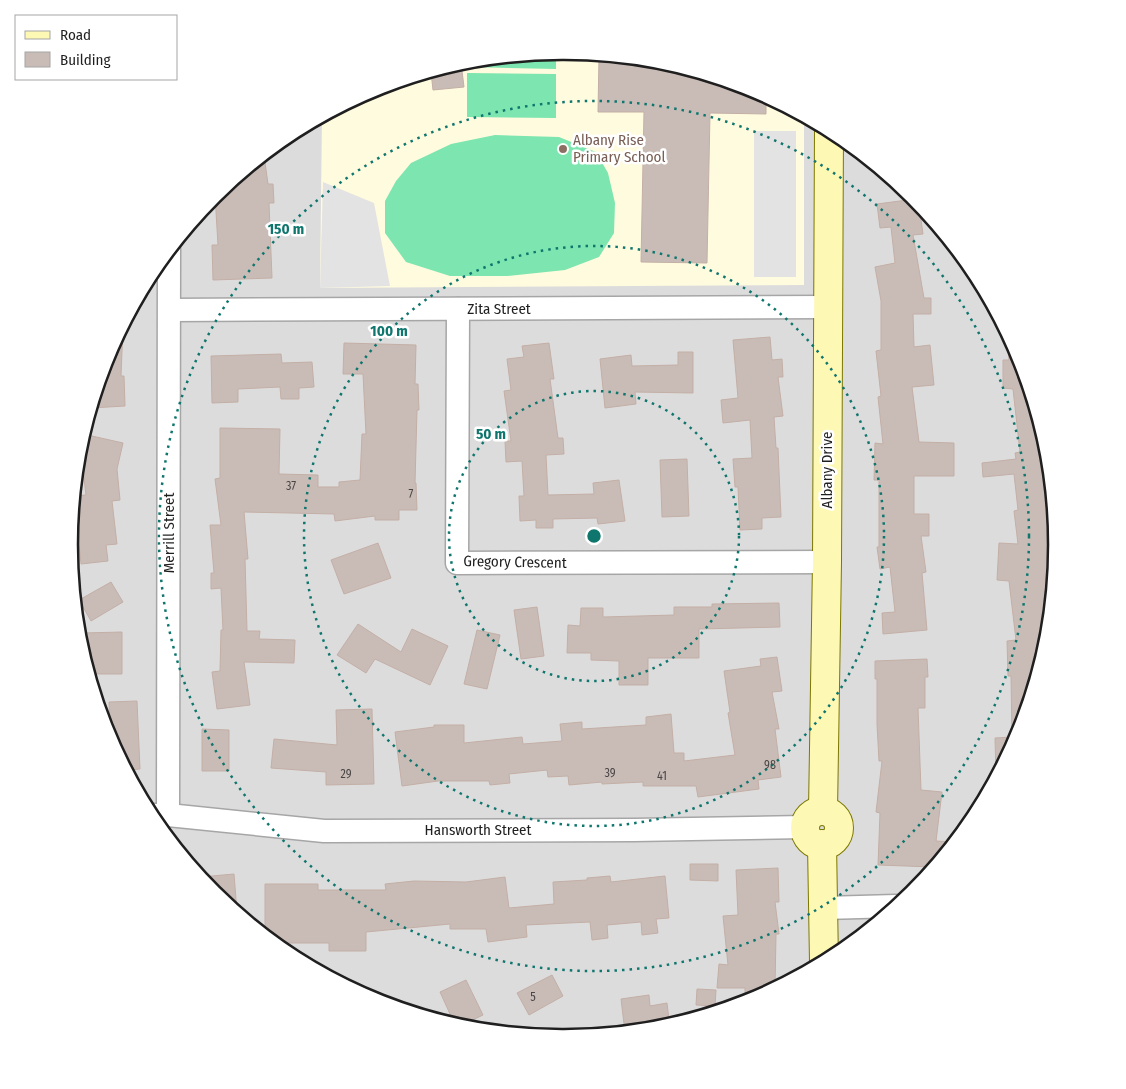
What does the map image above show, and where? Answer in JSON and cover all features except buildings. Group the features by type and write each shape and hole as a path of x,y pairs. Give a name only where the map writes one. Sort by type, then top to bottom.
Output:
{"street":[{"name":"Albany Drive","path":"824,952 824,908 817,827 827,562 829,140"},
{"name":"Merrill Street","path":"159,812 170,262"},
{"name":"Zita Street","path":"170,310 828,307"},
{"name":"Gregory Crescent","path":"458,309 457,563 827,562"},
{"name":"Hansworth Street","path":"161,815 324,831 634,830 817,827"},
{"path":"824,908 885,906"}],"shaded area":[{"name":"Albany Rise Primary School","path":"563,60 626,64 658,69 719,86 777,110 804,124 804,285 320,288 322,125 349,110 407,86 468,69 500,64"},
{"path":"531,61 595,61 658,69 688,77 719,86 777,110 805,125 858,160 906,202 927,225 966,275 983,302 1011,359 1022,389 1031,419 1043,481 1048,544 1046,576 1043,608 1031,670 1011,730 998,759 966,814 947,839 906,887 882,909 858,929 805,964 777,979 719,1003 658,1020 626,1025 595,1028 531,1028 468,1020 438,1012 407,1003 349,979 321,964 268,929 220,887 199,864 160,814 143,787 115,730 104,700 95,670 83,608 78,544 83,481 95,419 115,359 128,330 160,275 179,250 220,202 244,180 268,160 321,125 349,110 407,86 468,69 500,64"},
{"path":"754,131 796,131 796,277 754,277"},
{"path":"323,182 374,203 390,286 320,288"}],"green space":[{"path":"556,60 556,69 479,67 531,61"},
{"path":"467,73 556,74 556,118 467,117"},
{"path":"495,135 559,137 596,152 608,173 615,203 614,233 599,257 565,270 507,276 450,276 406,262 385,233 385,201 396,181 411,163 451,144"}],"place":[{"name":"Albany Rise Primary School","path":"563,149"}]}
